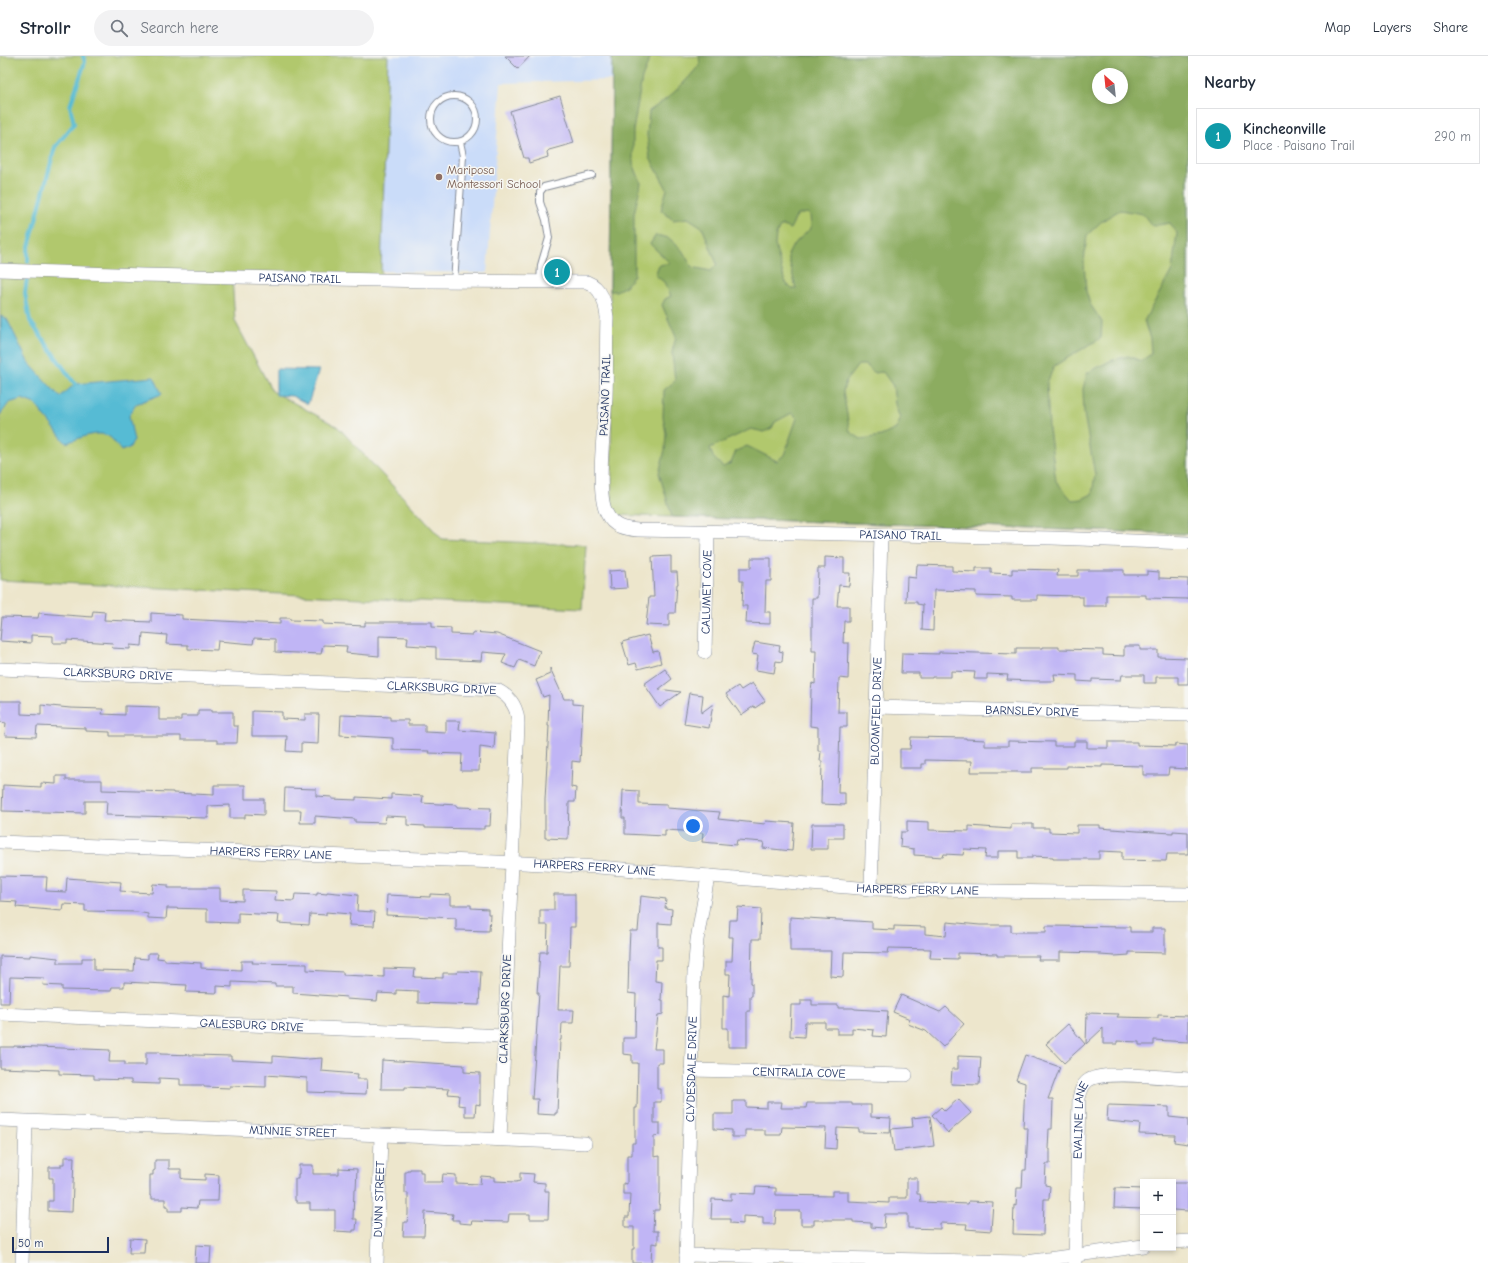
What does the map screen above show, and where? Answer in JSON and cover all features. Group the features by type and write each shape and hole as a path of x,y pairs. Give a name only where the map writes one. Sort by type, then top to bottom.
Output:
{"street":[{"name":"PAISANO TRAIL","path":"0,270 142,275 454,282 587,282 594,285 599,290 605,305 607,316 606,396 602,477 603,503 607,515 614,523 624,529 708,532 1059,538 1188,543"},
{"name":"CALUMET COVE","path":"705,652 708,532"},
{"name":"BLOOMFIELD DRIVE","path":"871,889 881,535"},
{"name":"CLARKSBURG DRIVE","path":"0,669 497,690 505,694 515,707 518,716 500,1139"},
{"name":"BARNSLEY DRIVE","path":"876,707 1188,715"},
{"name":"HARPERS FERRY LANE","path":"0,842 511,862 598,867 871,889 1188,894"},
{"name":"CLYDESDALE DRIVE","path":"686,1259 694,973 697,940 708,876"},
{"name":"GALESBURG DRIVE","path":"0,1014 504,1036"},
{"name":"CENTRALIA COVE","path":"691,1070 906,1075"},
{"name":"EVALINE LANE","path":"1075,1260 1079,1098 1082,1087 1088,1080 1099,1076 1112,1075 1188,1079"},
{"name":"MINNIE STREET","path":"0,1120 585,1143"},
{"path":"22,1263 26,1122"},
{"name":"DUNN STREET","path":"377,1263 381,1136"},
{"path":"1176,1242 1188,1241"},
{"path":"686,1259 1026,1262 1075,1260 1140,1247"}],"lane":[{"path":"457,96 464,98 471,103 477,117 477,125 473,132 468,138 460,142 453,143 446,141 435,132 432,125 432,111 442,100 449,97 457,96"},
{"path":"454,282 463,156 460,142"},
{"path":"540,282 541,265 549,238 546,220 540,202 540,192 544,187 592,176"}],"shaded area":[{"name":"Mariposa Montessori School","path":"388,56 612,56 612,80 501,83 487,273 381,271"}],"green space":[{"path":"0,56 388,56 381,271 383,280 232,277 235,321 272,391 338,427 442,539 586,545 582,609 0,580"},
{"path":"612,56 1188,56 1188,534 612,515 610,291"},
{"path":"612,56 651,56 642,78 633,131 633,163 641,183 634,214 634,275 626,286 616,291 610,291"},
{"path":"699,56 1188,56 1188,534 672,517 659,473 665,450 666,433 663,417 664,390 675,381 672,352 676,337 662,305 665,299 671,296 664,282 655,275 659,265 670,263 650,244 656,235 669,238 682,250 692,267 711,271 717,264 702,227 688,218 673,220 661,210 667,189 650,158 647,135 649,111 677,90 700,64","holes":["1120,210 1143,214 1152,226 1170,223 1177,233 1172,270 1144,321 1150,339 1151,354 1141,361 1128,356 1110,361 1087,373 1083,389 1084,414 1095,475 1092,494 1082,499 1072,500 1056,481 1049,429 1047,383 1054,366 1101,338 1102,322 1090,304 1086,291 1084,262 1087,235 1102,221","807,213 810,215 811,228 793,245 788,255 796,289 792,289 785,282 775,245 776,235 781,225 790,229 797,215","858,365 866,365 874,373 883,372 893,386 895,404 900,419 896,429 881,436 861,439 850,432 843,391 846,381","792,413 797,418 784,455 777,461 747,446 736,451 731,463 723,467 713,457 710,448 751,429 764,432 772,428 775,422"]}],"water":[{"path":"1,316 7,319 28,362 60,397 75,384 154,377 162,394 136,404 129,416 134,441 129,448 121,451 111,438 101,434 89,435 66,443 35,404 22,399 9,403 0,415"},
{"path":"276,369 319,370 308,404 292,396 276,395"}],"building":[{"path":"505,56 530,56 518,69"},
{"path":"560,96 574,143 549,150 547,152 548,157 529,163 528,158 524,158 510,111"},
{"path":"671,556 671,572 677,572 678,584 675,613 669,613 669,626 646,625 649,597 654,597 652,557"},
{"path":"825,557 844,558 844,573 850,573 849,586 839,585 837,606 849,606 849,621 844,621 843,643 849,643 848,679 839,678 838,712 847,712 847,727 840,727 838,793 845,793 845,805 821,804 822,761 820,761 821,751 818,751 818,727 810,726 811,690 812,683 815,684 816,651 812,651 812,598 817,598 818,568 825,568"},
{"path":"751,558 771,558 771,581 766,581 765,612 770,612 770,624 746,623 747,606 742,606 743,581 740,581 740,568 751,568"},
{"path":"917,565 952,566 952,571 976,572 976,568 991,568 991,573 1012,574 1012,569 1058,570 1057,576 1078,576 1078,570 1124,570 1124,575 1147,575 1147,571 1159,572 1159,578 1188,579 1188,599 1146,598 1146,595 1106,595 1106,606 1083,606 1083,597 1078,596 1037,595 1037,600 1012,600 1012,597 976,596 976,591 934,590 933,631 922,630 923,605 917,604 917,602 906,602 907,577 916,578"},
{"path":"625,570 627,588 610,589 609,571"},
{"path":"93,611 105,612 104,620 151,622 151,613 182,615 182,619 280,624 280,618 290,618 290,620 323,621 323,624 365,626 365,622 432,622 432,627 451,628 451,634 472,635 473,632 497,634 540,651 534,666 519,660 515,668 502,663 506,654 482,652 481,661 436,659 436,647 407,645 408,637 379,636 379,656 346,653 347,646 323,645 321,654 275,652 275,639 254,638 253,644 218,641 217,650 188,649 188,645 166,644 167,635 143,633 142,646 130,645 130,649 112,648 113,643 67,640 67,643 53,643 53,636 31,635 31,643 0,641 2,617 38,618 39,613 92,617"},
{"path":"648,635 653,652 658,651 661,663 638,669 636,663 629,665 622,642"},
{"path":"755,642 780,646 779,651 783,652 782,662 776,661 774,673 756,670 758,655 752,654"},
{"path":"1124,646 1140,646 1140,650 1158,650 1158,657 1188,658 1188,684 1178,684 1178,677 1156,677 1156,683 1144,683 1144,675 1122,675 1121,680 1092,679 1092,682 1077,681 1077,675 1054,674 1055,681 1035,681 1007,680 1008,675 987,674 987,679 974,679 975,672 951,671 951,677 932,678 919,678 919,673 901,673 902,653 939,654 939,652 1016,654 1016,648 1059,647 1059,649 1103,650 1103,655 1124,656"},
{"path":"550,668 564,699 573,699 573,704 583,705 580,762 572,761 571,787 576,788 575,802 569,802 568,839 545,838 549,695 543,697 536,680 550,674"},
{"path":"665,669 672,679 659,689 681,692 660,707 644,684"},
{"path":"752,683 765,701 755,708 754,706 741,715 726,694 738,686 741,690"},
{"path":"689,693 703,695 701,713 713,704 709,728 684,724"},
{"path":"0,701 21,701 21,714 41,715 41,705 103,709 102,714 125,715 125,706 159,707 159,720 181,720 181,716 198,716 198,710 211,710 211,712 233,712 233,726 238,726 237,743 217,743 217,740 181,740 181,736 110,736 110,732 86,731 86,728 37,726 36,737 5,736 6,723 0,722"},
{"path":"252,711 282,712 282,719 305,720 305,714 319,714 318,744 301,743 301,752 286,751 287,736 252,736"},
{"path":"341,715 390,717 390,720 408,720 408,725 425,725 425,732 446,733 446,721 460,721 459,730 495,733 494,749 480,747 479,771 461,771 462,754 393,750 393,738 340,735"},
{"path":"911,737 966,738 985,740 985,746 1008,746 1008,741 1054,742 1054,746 1074,746 1074,741 1087,741 1087,748 1108,748 1108,742 1137,742 1137,745 1188,745 1188,769 1169,768 1168,775 1143,775 1143,766 1102,765 1102,767 1067,766 1067,768 1032,768 1032,772 971,772 972,761 925,760 925,764 922,764 922,768 900,768 900,749 910,749"},
{"path":"56,776 66,776 66,780 102,780 102,790 214,795 214,785 245,785 245,799 264,799 264,815 245,814 245,818 230,818 230,805 208,806 208,818 106,815 107,801 85,801 85,813 2,811 3,785 41,787 41,783 56,784"},
{"path":"285,788 316,789 316,796 332,797 332,799 356,800 356,797 391,799 391,794 423,796 422,803 457,805 457,807 491,808 490,826 484,826 484,829 425,828 425,826 407,825 407,817 386,816 385,823 355,822 355,819 315,816 315,823 300,823 301,810 284,810"},
{"path":"623,790 639,791 639,804 667,805 667,808 720,812 718,819 765,824 766,821 794,823 792,851 763,848 764,842 737,840 736,845 702,842 703,833 665,830 665,836 625,834 625,818 622,818"},
{"path":"907,821 929,822 929,830 969,831 969,826 1011,829 1011,824 1033,824 1033,828 1049,828 1049,832 1077,833 1077,825 1100,825 1100,828 1137,831 1173,833 1173,831 1188,832 1188,854 1167,854 1166,861 1122,860 1122,852 1099,851 1099,859 1053,859 1053,857 1032,856 1032,858 1018,858 1018,851 998,851 998,858 985,858 986,850 964,849 963,855 944,854 943,857 914,855 914,849 900,847 901,832 907,832"},
{"path":"812,824 843,824 843,838 828,838 828,849 811,849"},
{"path":"0,876 47,877 46,891 66,892 67,878 121,882 120,891 133,892 152,893 153,884 168,885 168,888 220,888 220,900 243,901 243,890 276,891 275,900 294,901 295,894 317,895 317,893 327,894 327,892 358,895 357,911 375,912 374,926 349,925 350,914 326,912 326,915 310,914 309,925 278,923 279,915 238,913 238,923 207,922 207,909 167,908 166,919 148,918 148,914 137,912 85,911 85,905 63,904 62,911 16,907 17,902 0,901"},
{"path":"430,894 450,895 450,905 471,905 471,908 488,909 488,914 490,914 489,931 456,930 456,918 386,915 387,895 430,897"},
{"path":"554,894 575,894 575,927 570,927 569,966 560,966 558,1010 574,1010 573,1023 562,1023 557,1113 555,1113 555,1115 537,1114 538,1099 532,1099 539,993 537,993 540,952 547,952 548,925 540,925 540,910 554,910"},
{"path":"641,896 666,899 665,908 672,909 671,924 658,923 658,947 662,947 662,960 656,960 655,981 662,982 661,1000 663,1000 663,1014 658,1015 654,1049 663,1049 663,1063 657,1063 657,1089 661,1089 661,1102 654,1102 654,1123 660,1123 660,1135 654,1136 654,1157 660,1156 660,1190 659,1210 654,1210 653,1231 658,1231 658,1244 652,1243 651,1263 632,1263 632,1249 634,1249 634,1227 625,1227 625,1217 629,1217 630,1194 623,1194 623,1183 627,1184 627,1155 632,1155 632,1143 635,1143 635,1108 637,1108 638,1063 632,1063 632,1055 623,1054 623,1038 635,1038 636,994 628,993 629,953 630,931 638,931"},
{"path":"738,907 761,909 760,939 752,939 752,996 750,996 750,1011 747,1011 747,1047 728,1047 728,1028 723,1028 723,995 729,996 730,974 726,974 726,961 732,961 733,937 729,937 730,920 737,920"},
{"path":"790,917 872,922 872,929 894,930 894,926 925,927 925,934 946,936 947,922 980,925 1011,925 1011,932 1046,932 1046,926 1130,927 1130,932 1152,932 1152,928 1165,928 1165,953 1129,952 1129,955 1115,956 1100,955 1100,953 1060,952 1060,960 1038,960 1039,956 997,956 997,954 958,953 958,959 930,958 931,949 889,948 888,953 844,952 843,977 830,976 831,951 790,951"},
{"path":"148,953 158,953 157,958 165,959 165,961 201,963 201,968 241,970 241,961 253,961 252,963 307,964 307,970 343,972 343,975 384,977 384,968 415,969 414,977 443,978 443,973 457,973 458,971 481,972 479,1005 418,1003 418,991 396,990 396,994 378,993 377,1001 293,993 293,986 275,986 275,984 232,982 232,987 217,986 217,993 186,992 187,985 124,982 124,987 112,987 111,991 62,990 62,986 43,985 44,978 10,977 9,1003 0,1003 0,956 30,957 30,955 58,958 58,963 82,963 82,958 94,958 94,970 134,971 135,958 148,959"},
{"path":"901,995 940,1012 946,1007 964,1024 943,1047 926,1031 908,1024 910,1019 893,1012"},
{"path":"801,1000 812,1000 812,1005 838,1005 838,1008 888,1011 886,1037 873,1036 874,1030 852,1028 852,1034 837,1034 837,1028 825,1028 825,1022 805,1022 804,1037 790,1036 791,1005 801,1005"},
{"path":"1087,1013 1119,1014 1117,1017 1158,1018 1158,1015 1188,1016 1188,1042 1154,1040 1154,1045 1139,1045 1139,1042 1117,1041 1117,1044 1103,1044 1103,1028 1086,1044"},
{"path":"1068,1024 1085,1044 1064,1063 1046,1044"},
{"path":"14,1046 110,1050 109,1062 125,1062 125,1065 146,1065 146,1052 160,1052 160,1054 231,1056 231,1060 273,1062 273,1056 308,1059 322,1058 321,1071 358,1074 357,1079 367,1079 366,1094 307,1092 307,1078 266,1075 266,1087 230,1086 230,1088 204,1087 204,1085 180,1085 180,1079 159,1078 159,1084 131,1083 131,1080 94,1079 94,1075 59,1074 59,1070 0,1068 0,1047"},
{"path":"1025,1055 1060,1067 1048,1099 1053,1099 1052,1129 1049,1129 1048,1149 1050,1149 1050,1164 1046,1164 1045,1185 1050,1186 1049,1199 1044,1199 1043,1235 1013,1234 1014,1205 1016,1206 1017,1188 1022,1188 1023,1170 1026,1170 1028,1128 1023,1128 1025,1083 1016,1080"},
{"path":"958,1056 981,1057 979,1085 951,1084 952,1069 958,1069"},
{"path":"382,1060 464,1065 464,1072 480,1073 480,1105 476,1104 475,1116 465,1116 465,1106 458,1105 459,1095 448,1094 449,1089 405,1087 405,1089 381,1089"},
{"path":"958,1099 971,1113 948,1133 932,1115 941,1107 945,1111"},
{"path":"733,1101 746,1101 746,1107 767,1108 767,1102 782,1102 781,1108 806,1108 807,1103 852,1103 852,1105 871,1105 871,1117 891,1118 890,1133 859,1132 859,1129 837,1128 836,1149 825,1148 826,1128 782,1127 781,1135 765,1135 765,1130 745,1130 745,1137 732,1137 732,1130 714,1129 714,1114 733,1114"},
{"path":"1108,1105 1169,1107 1169,1117 1188,1119 1188,1144 1174,1142 1175,1135 1139,1134 1140,1124 1107,1121"},
{"path":"930,1116 934,1146 894,1151 891,1129 913,1127 912,1118"},
{"path":"64,1157 74,1157 72,1212 48,1211 48,1201 53,1201 53,1178 49,1178 49,1167 61,1167 61,1164 64,1164"},
{"path":"155,1160 169,1160 169,1169 181,1169 181,1178 184,1179 205,1180 205,1174 219,1175 218,1201 198,1201 197,1208 182,1207 182,1211 168,1211 168,1206 165,1206 165,1199 152,1199 152,1196 150,1196 150,1175 153,1175 153,1171 155,1170"},
{"path":"299,1165 313,1165 313,1174 339,1174 339,1168 357,1169 356,1190 354,1190 353,1219 357,1219 356,1230 353,1230 353,1232 335,1231 335,1210 310,1210 310,1203 297,1203 297,1201 295,1201 295,1179 298,1179"},
{"path":"410,1169 420,1169 420,1172 423,1172 423,1182 442,1182 443,1174 456,1175 456,1183 480,1184 481,1176 494,1177 494,1181 516,1182 520,1181 520,1173 534,1174 533,1182 545,1183 545,1191 549,1191 548,1219 530,1219 530,1214 509,1214 508,1222 472,1221 471,1224 459,1223 459,1220 452,1220 453,1214 425,1212 424,1236 403,1236 404,1222 407,1222 408,1214 408,1193 405,1193 405,1172"},
{"path":"907,1178 917,1178 917,1194 920,1194 921,1202 968,1204 969,1201 993,1202 991,1231 966,1229 967,1224 940,1223 940,1229 908,1228 908,1214 885,1214 884,1228 871,1227 871,1223 853,1222 853,1220 814,1220 814,1225 801,1225 801,1211 776,1211 775,1224 763,1224 763,1217 743,1216 743,1224 730,1223 730,1219 711,1219 712,1199 731,1200 731,1193 755,1194 756,1187 776,1188 776,1195 832,1196 832,1191 848,1191 848,1201 889,1203 889,1198 907,1198"},
{"path":"1176,1183 1188,1183 1188,1211 1176,1210"},
{"path":"1115,1188 1140,1189 1140,1209 1114,1208"},
{"path":"130,1238 145,1239 144,1253 129,1253"},
{"path":"196,1245 211,1246 210,1263 195,1263"}],"waterway":[{"path":"28,261 28,251 55,147 74,124 70,106 85,62 83,56"},
{"path":"27,278 25,293 30,321 75,384"}],"place":[{"name":"Mariposa Montessori School","path":"439,177"},
{"name":"Kincheonville","path":"557,272"}]}
